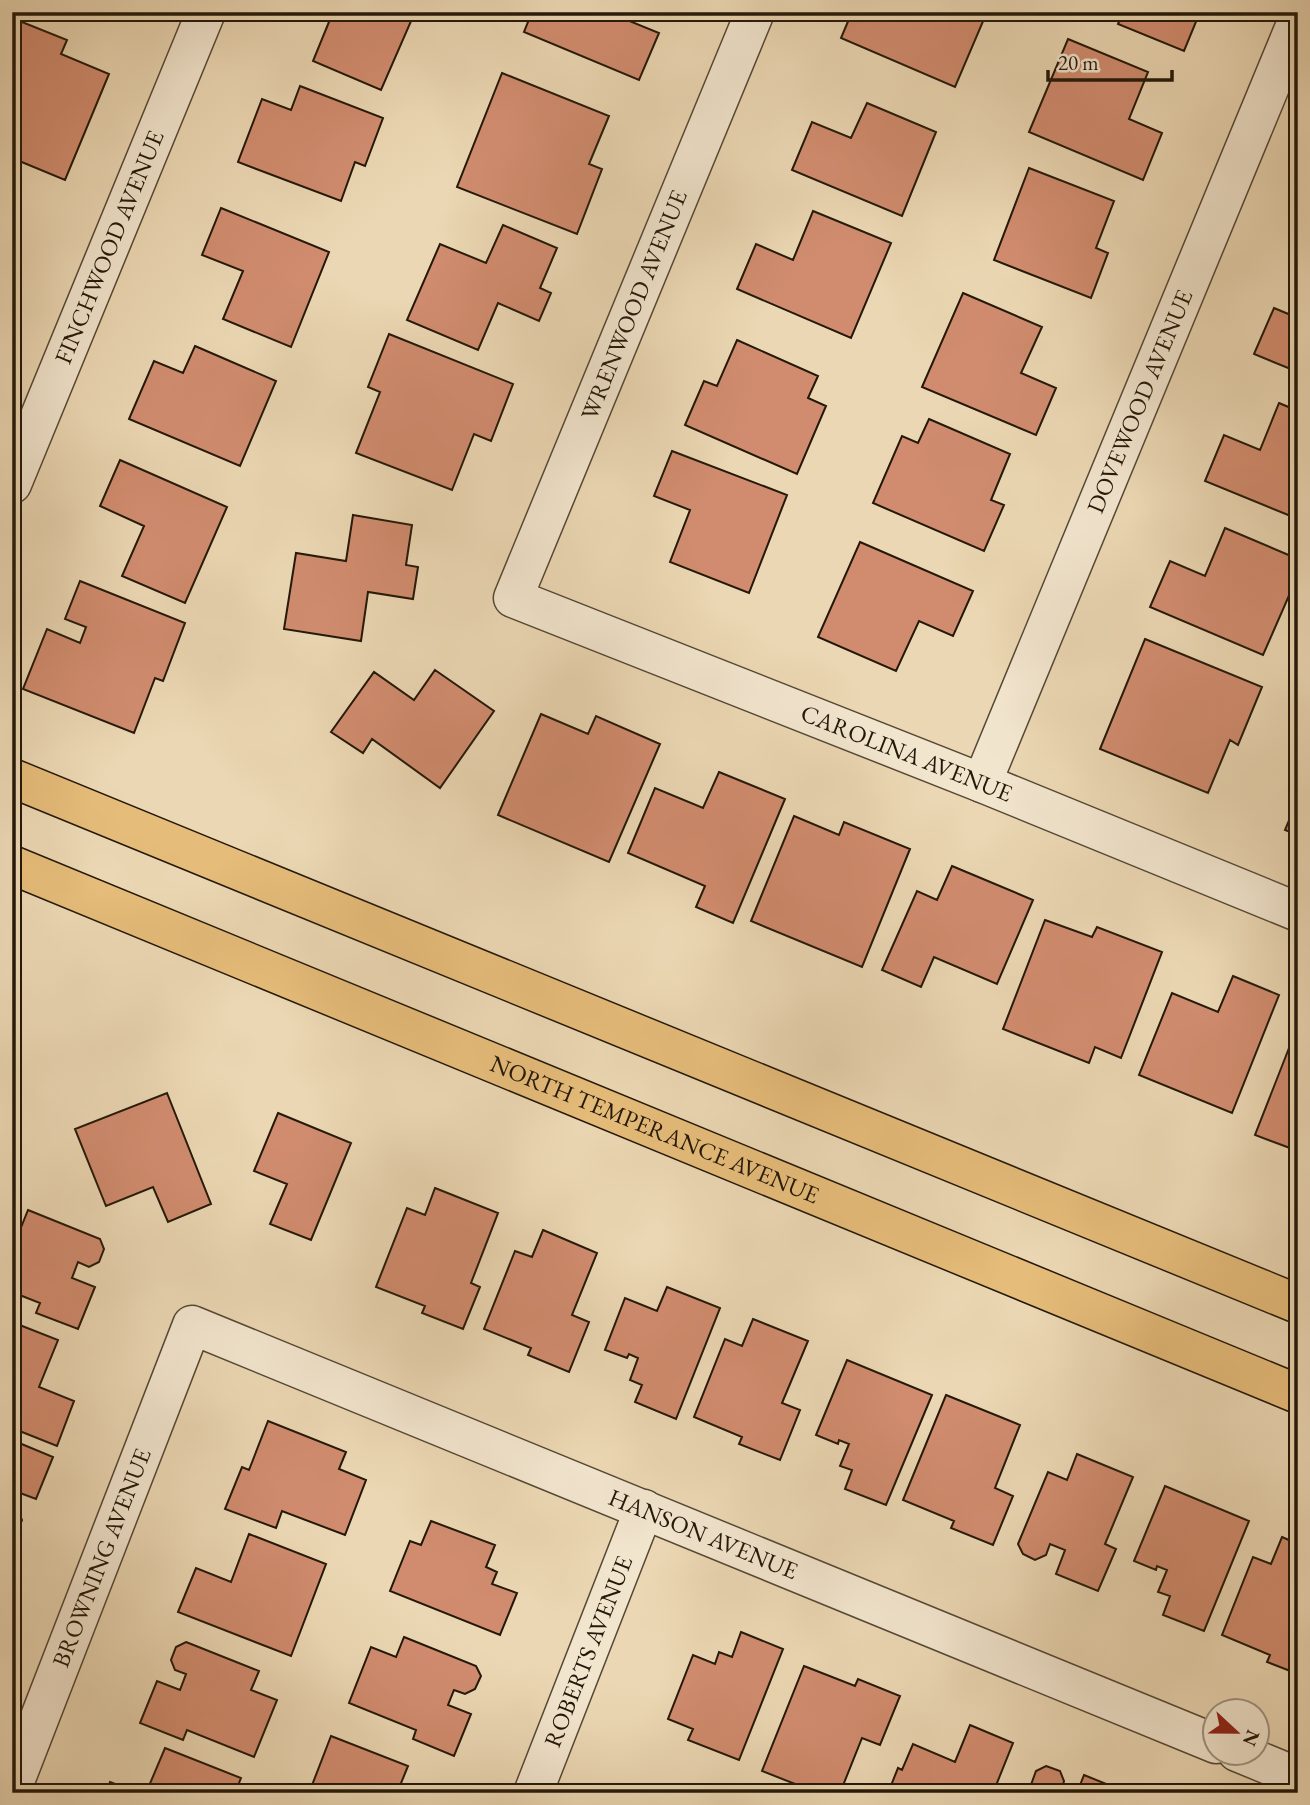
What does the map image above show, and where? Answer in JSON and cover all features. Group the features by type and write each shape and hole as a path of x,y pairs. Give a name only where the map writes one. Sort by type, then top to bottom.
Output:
{"main road":[{"path":"12,778 1298,1304"},
{"name":"NORTH TEMPERANCE AVENUE","path":"12,865 1298,1394"}],"street":[{"name":"FINCHWOOD AVENUE","path":"12,484 206,12"},
{"name":"WRENWOOD AVENUE","path":"513,598 755,12"},
{"name":"DOVEWOOD AVENUE","path":"982,783 1298,19"},
{"name":"CAROLINA AVENUE","path":"513,598 982,783 1298,912"},
{"name":"HANSON AVENUE","path":"192,1325 1202,1738"},
{"name":"BROWNING AVENUE","path":"12,1789 192,1325"},
{"name":"ROBERTS AVENUE","path":"533,1793 644,1509"},
{"path":"1271,1766 1298,1777"}],"building":[{"path":"333,12 415,12 381,90 313,61"},
{"path":"532,12 624,12 622,18 659,33 639,80 524,32"},
{"path":"852,12 987,12 955,87 841,38"},
{"path":"1123,12 1200,12 1184,51 1118,24"},
{"path":"12,18 67,40 61,54 109,74 65,180 12,158"},
{"path":"1068,39 1148,72 1129,119 1162,133 1143,180 1029,132"},
{"path":"502,73 609,116 589,164 602,169 577,234 457,187"},
{"path":"300,86 383,118 365,166 355,162 341,201 238,162 262,99 291,110"},
{"path":"867,103 936,132 902,216 792,170 812,122 851,138"},
{"path":"1029,168 1114,201 1096,248 1108,253 1091,298 994,260"},
{"path":"221,208 329,252 291,347 223,319 243,271 202,255"},
{"path":"813,211 891,243 851,338 737,289 756,244 793,260"},
{"path":"503,225 557,248 540,288 551,293 539,321 498,303 478,350 407,320 440,244 486,263"},
{"path":"963,293 1042,327 1021,373 1056,388 1036,435 922,387"},
{"path":"1274,308 1298,318 1298,372 1254,354"},
{"path":"389,334 513,384 491,441 474,434 452,490 356,453 380,392 368,387"},
{"path":"737,340 818,376 808,398 826,406 797,474 685,425 704,381 717,386"},
{"path":"195,346 276,381 240,466 129,419 154,361 183,373"},
{"path":"1279,403 1298,411 1298,519 1205,481 1224,435 1260,450"},
{"path":"929,419 1010,454 991,500 1004,505 984,551 873,503 902,436 918,443"},
{"path":"672,451 787,495 749,593 670,562 690,510 654,496"},
{"path":"120,460 227,507 185,603 122,576 144,526 100,506"},
{"path":"353,515 412,525 406,565 418,567 413,599 368,592 361,641 284,629 296,553 346,561"},
{"path":"1225,528 1298,559 1298,575 1263,655 1150,607 1170,561 1205,576"},
{"path":"860,542 973,591 953,636 919,621 896,671 818,637"},
{"path":"80,581 185,623 163,681 155,678 134,733 23,689 47,629 80,643 86,627 65,619"},
{"path":"1145,639 1262,687 1238,745 1230,740 1208,793 1100,749"},
{"path":"435,670 494,711 440,788 372,739 363,753 331,732 374,672 414,700"},
{"path":"541,714 588,734 596,716 660,744 609,862 498,815"},
{"path":"719,772 785,799 733,923 696,907 705,886 628,853 655,788 703,808"},
{"path":"1298,799 1298,835 1285,830"},
{"path":"794,816 839,835 844,822 910,849 862,967 751,921"},
{"path":"952,866 1033,900 997,984 934,957 921,987 882,970 917,891 937,900"},
{"path":"1045,920 1092,937 1097,927 1162,952 1121,1058 1095,1047 1089,1063 1003,1029"},
{"path":"1233,976 1279,995 1232,1113 1139,1075 1172,993 1218,1012"},
{"path":"1298,1025 1298,1151 1255,1135"},
{"path":"167,1093 211,1204 168,1222 153,1187 106,1206 75,1129"},
{"path":"278,1113 351,1143 311,1240 270,1224 287,1184 254,1171"},
{"path":"435,1188 498,1213 471,1283 480,1287 463,1329 422,1313 425,1306 376,1287 407,1208 425,1215"},
{"path":"28,1210 100,1239 104,1249 99,1262 89,1267 78,1262 72,1278 95,1287 78,1329 36,1313 40,1303 12,1292 12,1227 20,1230"},
{"path":"543,1230 597,1253 572,1315 589,1322 569,1372 528,1355 531,1348 484,1329 515,1251 532,1257"},
{"path":"667,1287 720,1308 676,1419 635,1402 642,1385 630,1380 638,1358 629,1354 627,1358 605,1350 625,1298 657,1311"},
{"path":"753,1319 808,1341 782,1403 800,1410 780,1460 739,1444 742,1437 694,1417 725,1339 742,1346"},
{"path":"12,1322 58,1340 39,1387 74,1401 57,1446 12,1428"},
{"path":"847,1360 932,1395 886,1505 845,1489 852,1470 840,1466 849,1444 839,1440 838,1444 816,1435"},
{"path":"946,1395 1020,1425 995,1488 1013,1496 993,1545 951,1528 954,1521 903,1500"},
{"path":"268,1421 346,1452 339,1469 366,1480 345,1535 282,1511 276,1528 225,1509 242,1467 249,1470"},
{"path":"12,1440 53,1457 36,1499 12,1490"},
{"path":"1077,1454 1133,1477 1105,1544 1116,1549 1098,1591 1056,1574 1065,1550 1050,1544 1046,1555 1035,1560 1023,1554 1018,1544 1048,1472 1067,1480"},
{"path":"1165,1486 1249,1521 1204,1631 1163,1615 1170,1596 1158,1592 1167,1570 1157,1566 1156,1570 1134,1561"},
{"path":"12,1507 17,1509 22,1520 17,1533 12,1534"},
{"path":"431,1521 495,1545 486,1567 497,1572 492,1584 517,1593 500,1635 390,1591 410,1541 421,1545"},
{"path":"249,1534 326,1564 291,1656 178,1612 196,1568 231,1582"},
{"path":"1282,1537 1298,1544 1298,1674 1267,1662 1270,1655 1222,1635 1253,1557 1271,1564"},
{"path":"741,1632 783,1649 739,1760 688,1740 693,1729 668,1719 693,1655 715,1664 719,1652 732,1657"},
{"path":"404,1637 476,1666 481,1676 475,1689 465,1694 454,1690 448,1705 471,1714 454,1756 413,1739 416,1730 349,1703 371,1647 396,1657"},
{"path":"186,1642 259,1671 251,1690 277,1700 254,1757 187,1730 183,1740 140,1723 157,1681 180,1690 186,1674 175,1670 171,1660 176,1647"},
{"path":"804,1666 855,1686 858,1679 900,1696 880,1745 862,1738 840,1793 818,1793 762,1771"},
{"path":"970,1725 1013,1743 993,1793 888,1793 898,1768 902,1770 913,1744 955,1762"},
{"path":"331,1736 408,1766 397,1793 309,1793"},
{"path":"165,1748 241,1778 235,1793 146,1793"},
{"path":"1046,1766 1060,1771 1064,1781 1061,1793 1028,1793 1036,1771"},
{"path":"1084,1775 1126,1792 1126,1793 1077,1793"},
{"path":"110,1782 138,1793 106,1793"}]}
